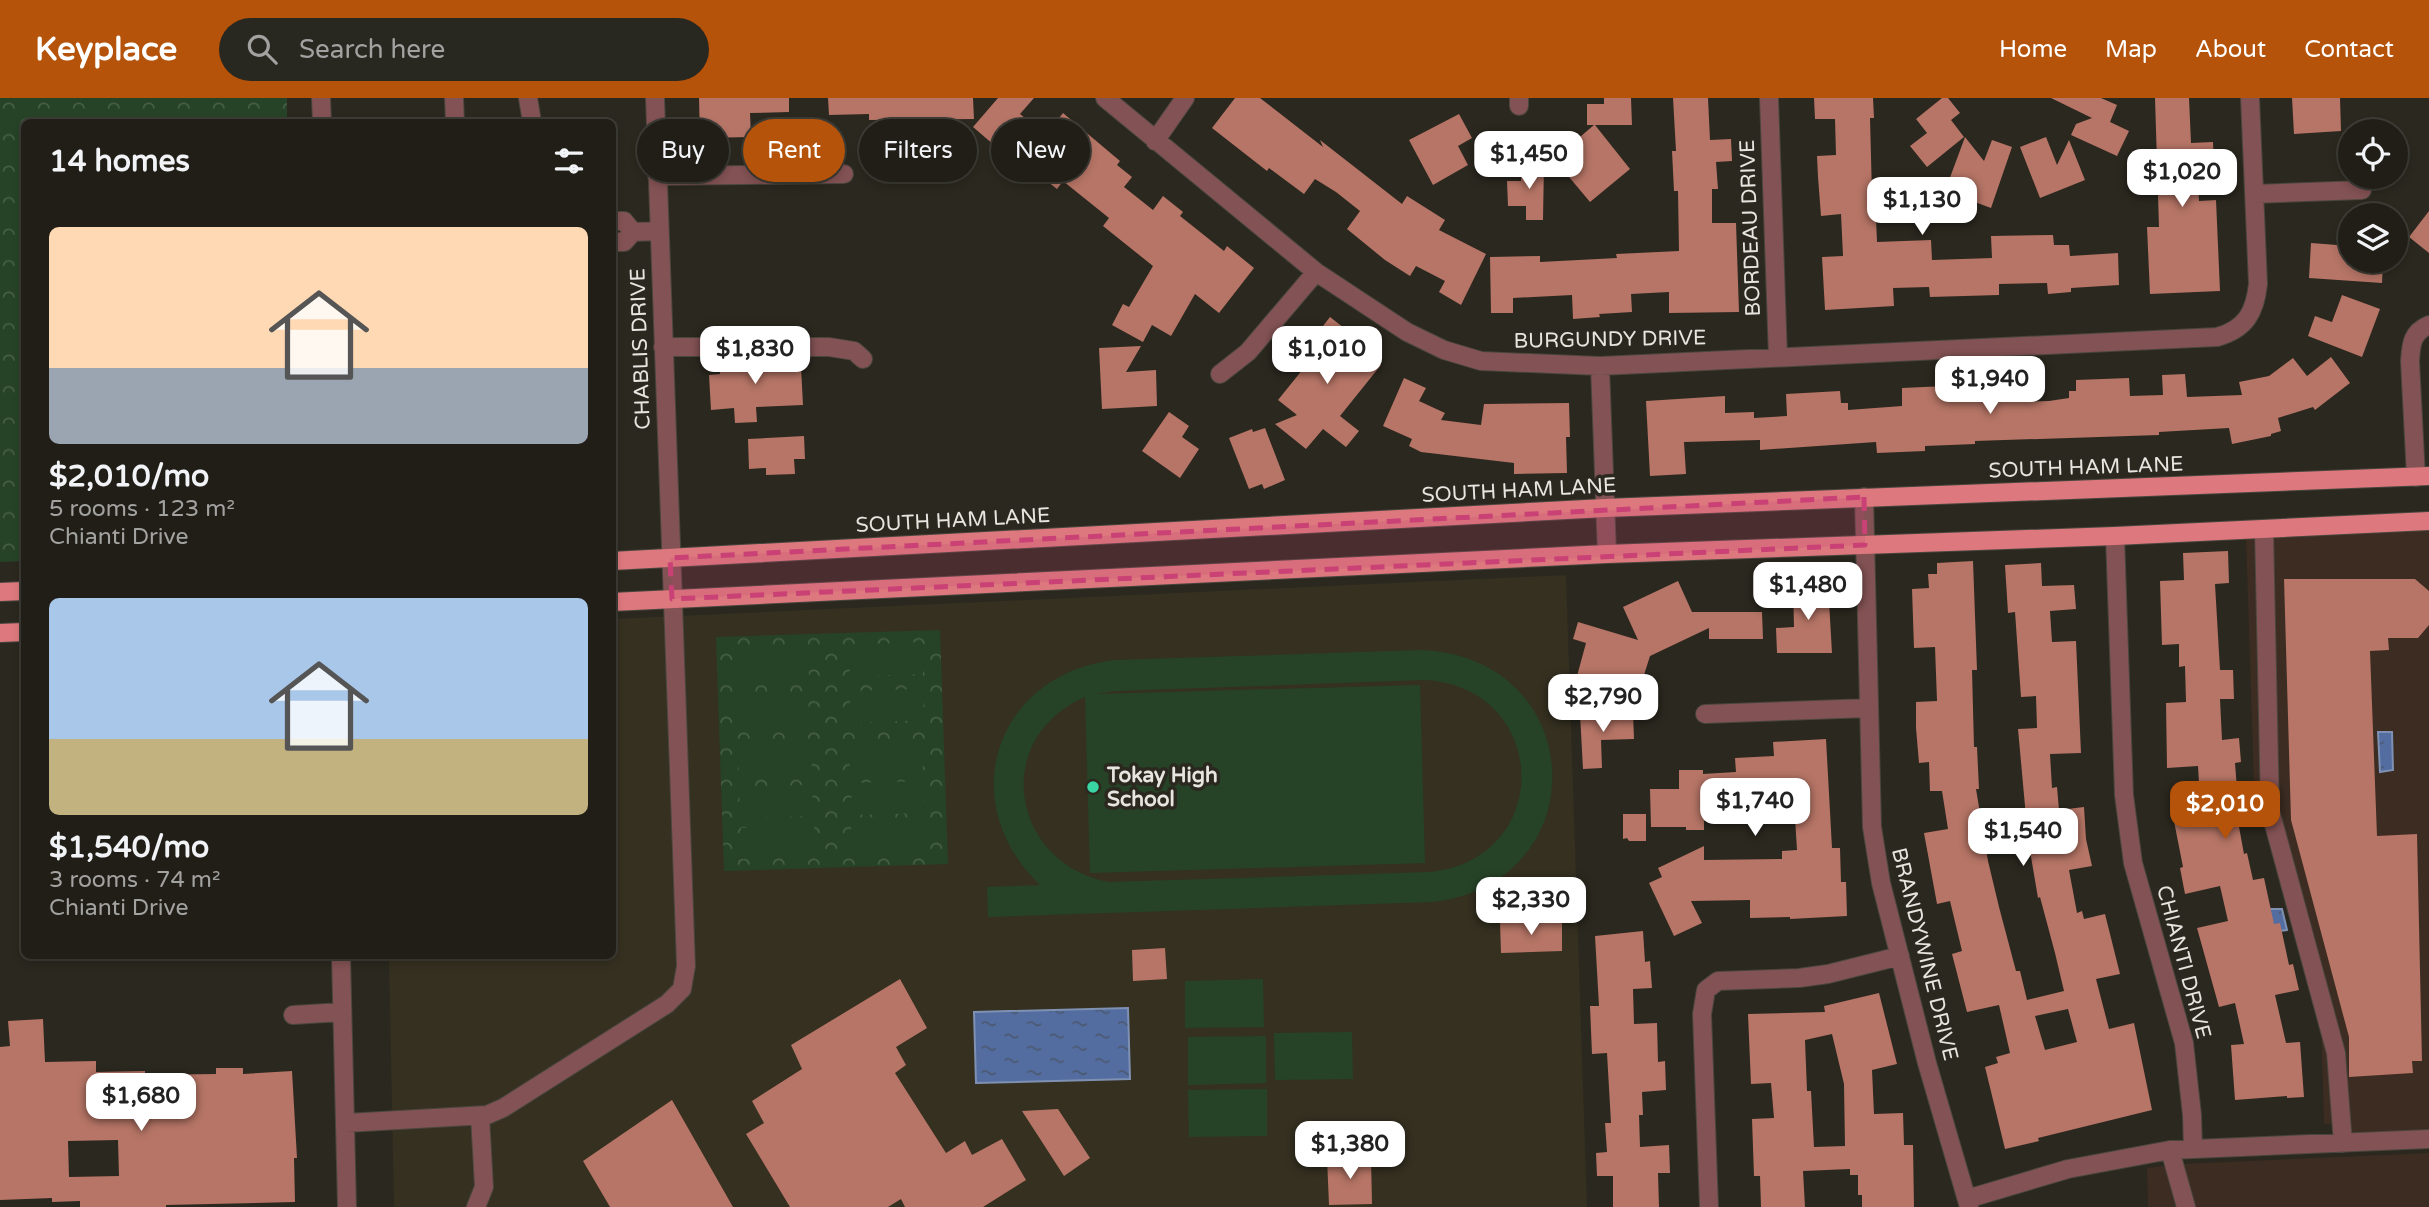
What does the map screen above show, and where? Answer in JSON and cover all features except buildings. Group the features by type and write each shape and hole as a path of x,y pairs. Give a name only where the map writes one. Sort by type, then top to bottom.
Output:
{"main road":[{"name":"SOUTH HAM LANE","path":"616,561 1605,508 2423,477"},
{"path":"616,602 1607,554 2429,522"},
{"path":"0,592 21,591"},
{"path":"0,633 21,632"}],"street":[{"path":"321,98 322,119"},
{"path":"454,98 455,119"},
{"path":"528,98 532,119"},
{"name":"CHABLIS DRIVE","path":"655,98 656,119"},
{"name":"BURGUNDY DRIVE","path":"1105,98 1316,272 1407,332 1444,350 1481,361 1600,366 2201,338 2233,333 2249,317 2257,298 2250,98"},
{"path":"1155,141 1185,98"},
{"name":"BORDEAU DRIVE","path":"1769,98 1777,357"},
{"name":"CHABLIS DRIVE","path":"657,182 672,598"},
{"path":"2255,194 2362,190"},
{"path":"616,221 624,221 633,232"},
{"path":"616,242 624,242 633,232 659,231"},
{"path":"1220,374 1248,352 1316,272"},
{"path":"2423,477 2410,361 2412,342 2417,332 2429,325"},
{"path":"663,348 829,347 854,351 863,359"},
{"path":"1600,366 1607,554"},
{"name":"BRANDYWINE DRIVE","path":"1864,497 1872,827 1881,883 1927,1063 1968,1203"},
{"path":"2264,529 2270,810 2336,1053 2343,1143"},
{"name":"CHIANTI DRIVE","path":"2115,536 2124,795 2133,863 2184,1043 2193,1149"},
{"path":"346,1123 487,1115 514,1101 667,1004 682,989 686,966 672,598"},
{"path":"1705,714 1869,708"},
{"path":"1709,1207 1702,1014 1706,990 1718,981 1809,976 1900,957"},
{"path":"341,959 348,1207"},
{"path":"293,1015 342,1012"},
{"path":"477,1207 484,1187 480,1116"},
{"path":"1968,1203 2068,1169 2170,1150 2429,1139"},
{"path":"2170,1150 2186,1207"}],"highlighted area":[{"path":"1864,497 1865,545 672,599 670,558"}],"shaded area":[{"path":"2429,521 2429,1139 2343,1143 2340,1123 2324,1124 2321,1025 2254,787 2246,538"},
{"name":"Tokay High School","path":"1566,575 1587,1207 394,1207 389,959 616,959 616,619"},
{"path":"2429,1153 2429,1207 2148,1207 2147,1168 2181,1164"}],"green space":[{"path":"0,98 287,98 287,119 21,119 21,561 0,562"},
{"path":"940,630 948,864 724,871 716,637"},
{"path":"922,642 923,674 850,676 849,645"},
{"path":"807,646 809,677 735,680 734,649"},
{"path":"1422,650 1477,662 1518,690 1543,728 1552,772 1546,816 1524,856 1486,886 1432,902 988,917 987,887 1040,885 1013,852 998,817 994,781 1000,747 1016,715 1040,689 1074,670 1115,660","holes":["1423,680 1465,689 1495,710 1514,740 1521,773 1517,807 1500,837 1471,860 1430,872 1108,882 1075,870 1050,850 1033,825 1024,797 1025,768 1035,740 1055,716 1085,697 1090,873 1425,863 1420,685 1095,694 1116,691"]},
{"path":"923,689 924,720 851,723 850,691"},
{"path":"808,693 809,724 736,726 735,695"},
{"path":"922,742 923,773 850,775 849,744"},
{"path":"811,745 812,777 739,779 738,748"},
{"path":"924,781 925,813 852,815 851,783"},
{"path":"812,785 813,816 740,818 739,787"},
{"path":"924,821 926,853 852,855 851,823"},
{"path":"814,825 815,857 742,859 741,828"},
{"path":"1263,979 1264,1027 1185,1028 1185,981"},
{"path":"1352,1032 1353,1079 1275,1080 1274,1033"},
{"path":"1266,1036 1266,1083 1188,1085 1188,1037"},
{"path":"1267,1089 1267,1136 1189,1137 1188,1090"}],"water":[{"path":"2378,732 2392,732 2393,770 2380,772"},
{"path":"2268,909 2282,909 2287,930 2261,933"},
{"path":"1128,1008 1130,1079 976,1083 974,1012"}],"place":[{"name":"Tokay High School","path":"1093,787"}]}
